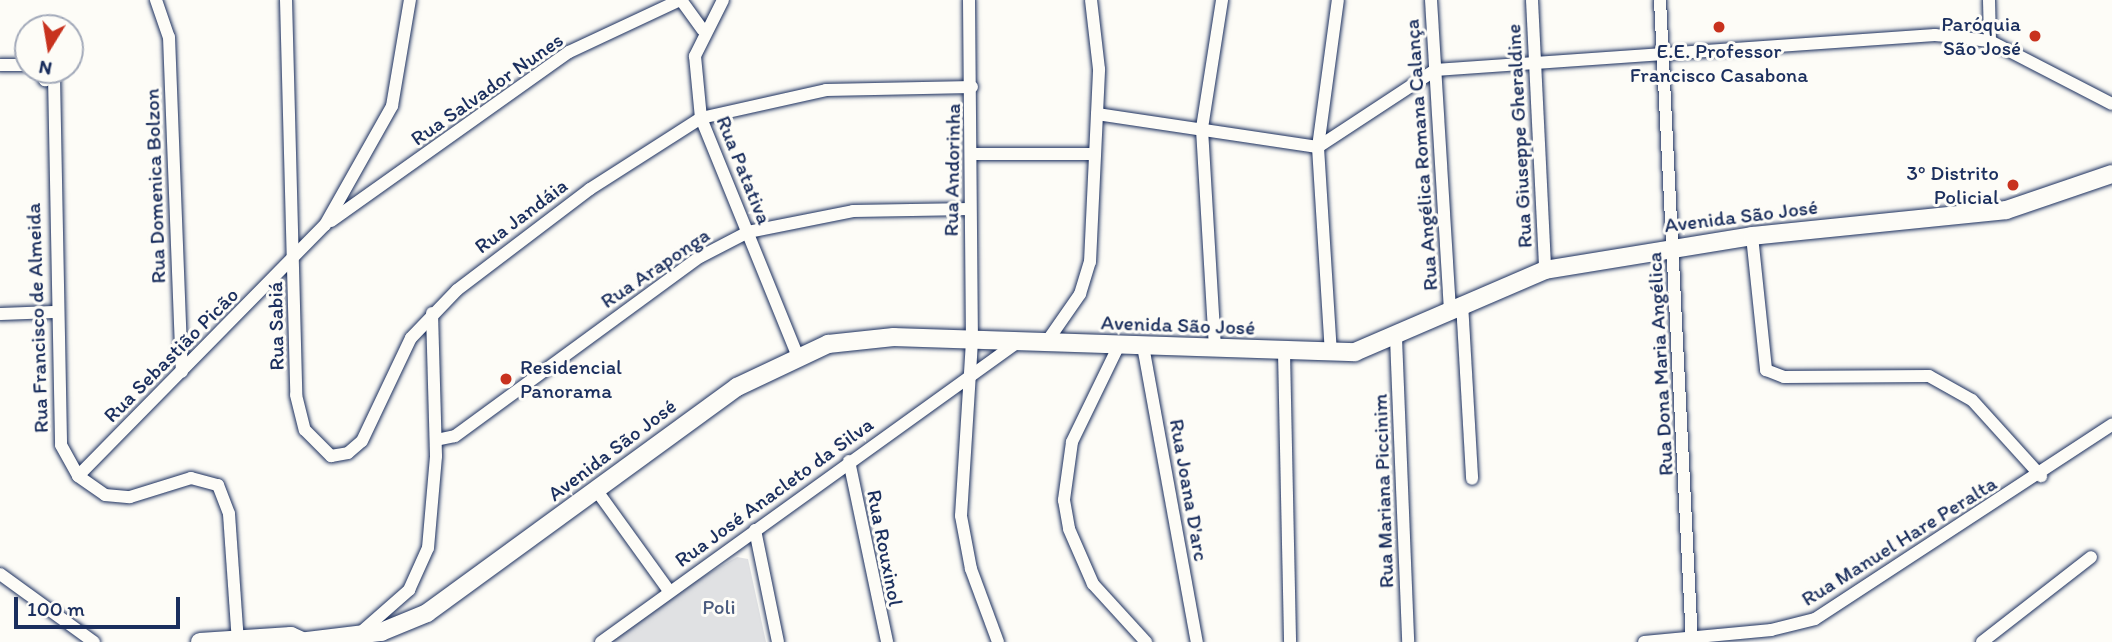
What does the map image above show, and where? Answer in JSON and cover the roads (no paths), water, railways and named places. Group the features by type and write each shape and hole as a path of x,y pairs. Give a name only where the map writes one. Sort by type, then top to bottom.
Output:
{"main road":[{"name":"Avenida São José","path":"200,642 291,635 301,641 359,634 426,613 597,491 717,400 797,354 894,337 1015,344 1215,348 1331,354 1396,338 1456,306 1545,270 1752,236 2006,210 2112,174"}],"street":[{"name":"Rua Domenica Bolzon","path":"156,0 169,37 181,372"},
{"name":"Rua Sabiá","path":"286,0 296,395 305,430 326,454 348,453 362,441 404,350 432,313"},
{"name":"Rua Sebastião Picão","path":"78,476 325,225 355,179 392,106 410,0"},
{"path":"681,0 703,30"},
{"name":"Rua Salvador Nunes","path":"325,225 569,52 681,0"},
{"name":"Rua Patativa","path":"723,0 703,30 694,70 701,118 797,354"},
{"name":"Rua Andorinha","path":"969,0 972,87 972,341 961,516 971,569 998,642"},
{"path":"1046,343 1088,273 1099,48 1091,0"},
{"path":"1215,348 1202,128 1222,0"},
{"path":"1331,354 1318,146 1338,0"},
{"name":"Rua Angélica Romana Calança","path":"1431,0 1472,479"},
{"name":"Rua Giuseppe Gheraldine","path":"1532,0 1545,270"},
{"name":"Rua Dona Maria Angélica","path":"1660,0 1665,58 1692,641"},
{"path":"1989,0 1990,41"},
{"path":"1097,114 1318,146 1435,70 1665,58 1935,35 1990,41 2112,104"},
{"name":"Rua Francisco de Almeida","path":"45,84 52,96 54,312 59,433 78,476"},
{"name":"Rua Jandáia","path":"432,313 559,211 701,118 825,90 972,87"},
{"path":"971,154 1095,154"},
{"path":"355,179 369,195"},
{"name":"Rua Araponga","path":"436,440 455,436 701,257 748,232 828,214 970,209"},
{"path":"1752,236 1766,370 1784,377 1930,376 1972,400 2040,476"},
{"path":"0,314 54,312"},
{"path":"359,634 409,590 423,565 433,513 436,440 432,313"},
{"name":"Rua Mariana Piccinim","path":"1396,338 1408,642"},
{"name":"Rua José Anacleto da Silva","path":"601,642 1015,344"},
{"path":"1119,345 1072,442 1065,500 1069,530 1093,584 1146,642"},
{"name":"Rua Joana D'arc","path":"1143,346 1197,642"},
{"path":"1284,352 1290,642"},
{"name":"Rua Manuel Hare Peralta","path":"1644,642 1692,641 1815,619 2040,476 2112,425"},
{"name":"Rua Rouxinol","path":"849,461 887,642"},
{"path":"78,476 117,497 191,478 218,485 228,501 238,641"},
{"path":"597,491 669,591"},
{"path":"755,530 778,642"},
{"path":"1982,642 2091,557"},
{"path":"0,574 94,642"}],"place":[{"name":"E.E. Professor Francisco Casabona","path":"1719,27"},
{"name":"Paróquia São José","path":"2035,36"},
{"name":"3º Distrito Policial","path":"2013,185"},
{"name":"Residencial Panorama","path":"506,379"}],"park label":[{"name":"Poli","path":"719,607"}]}
